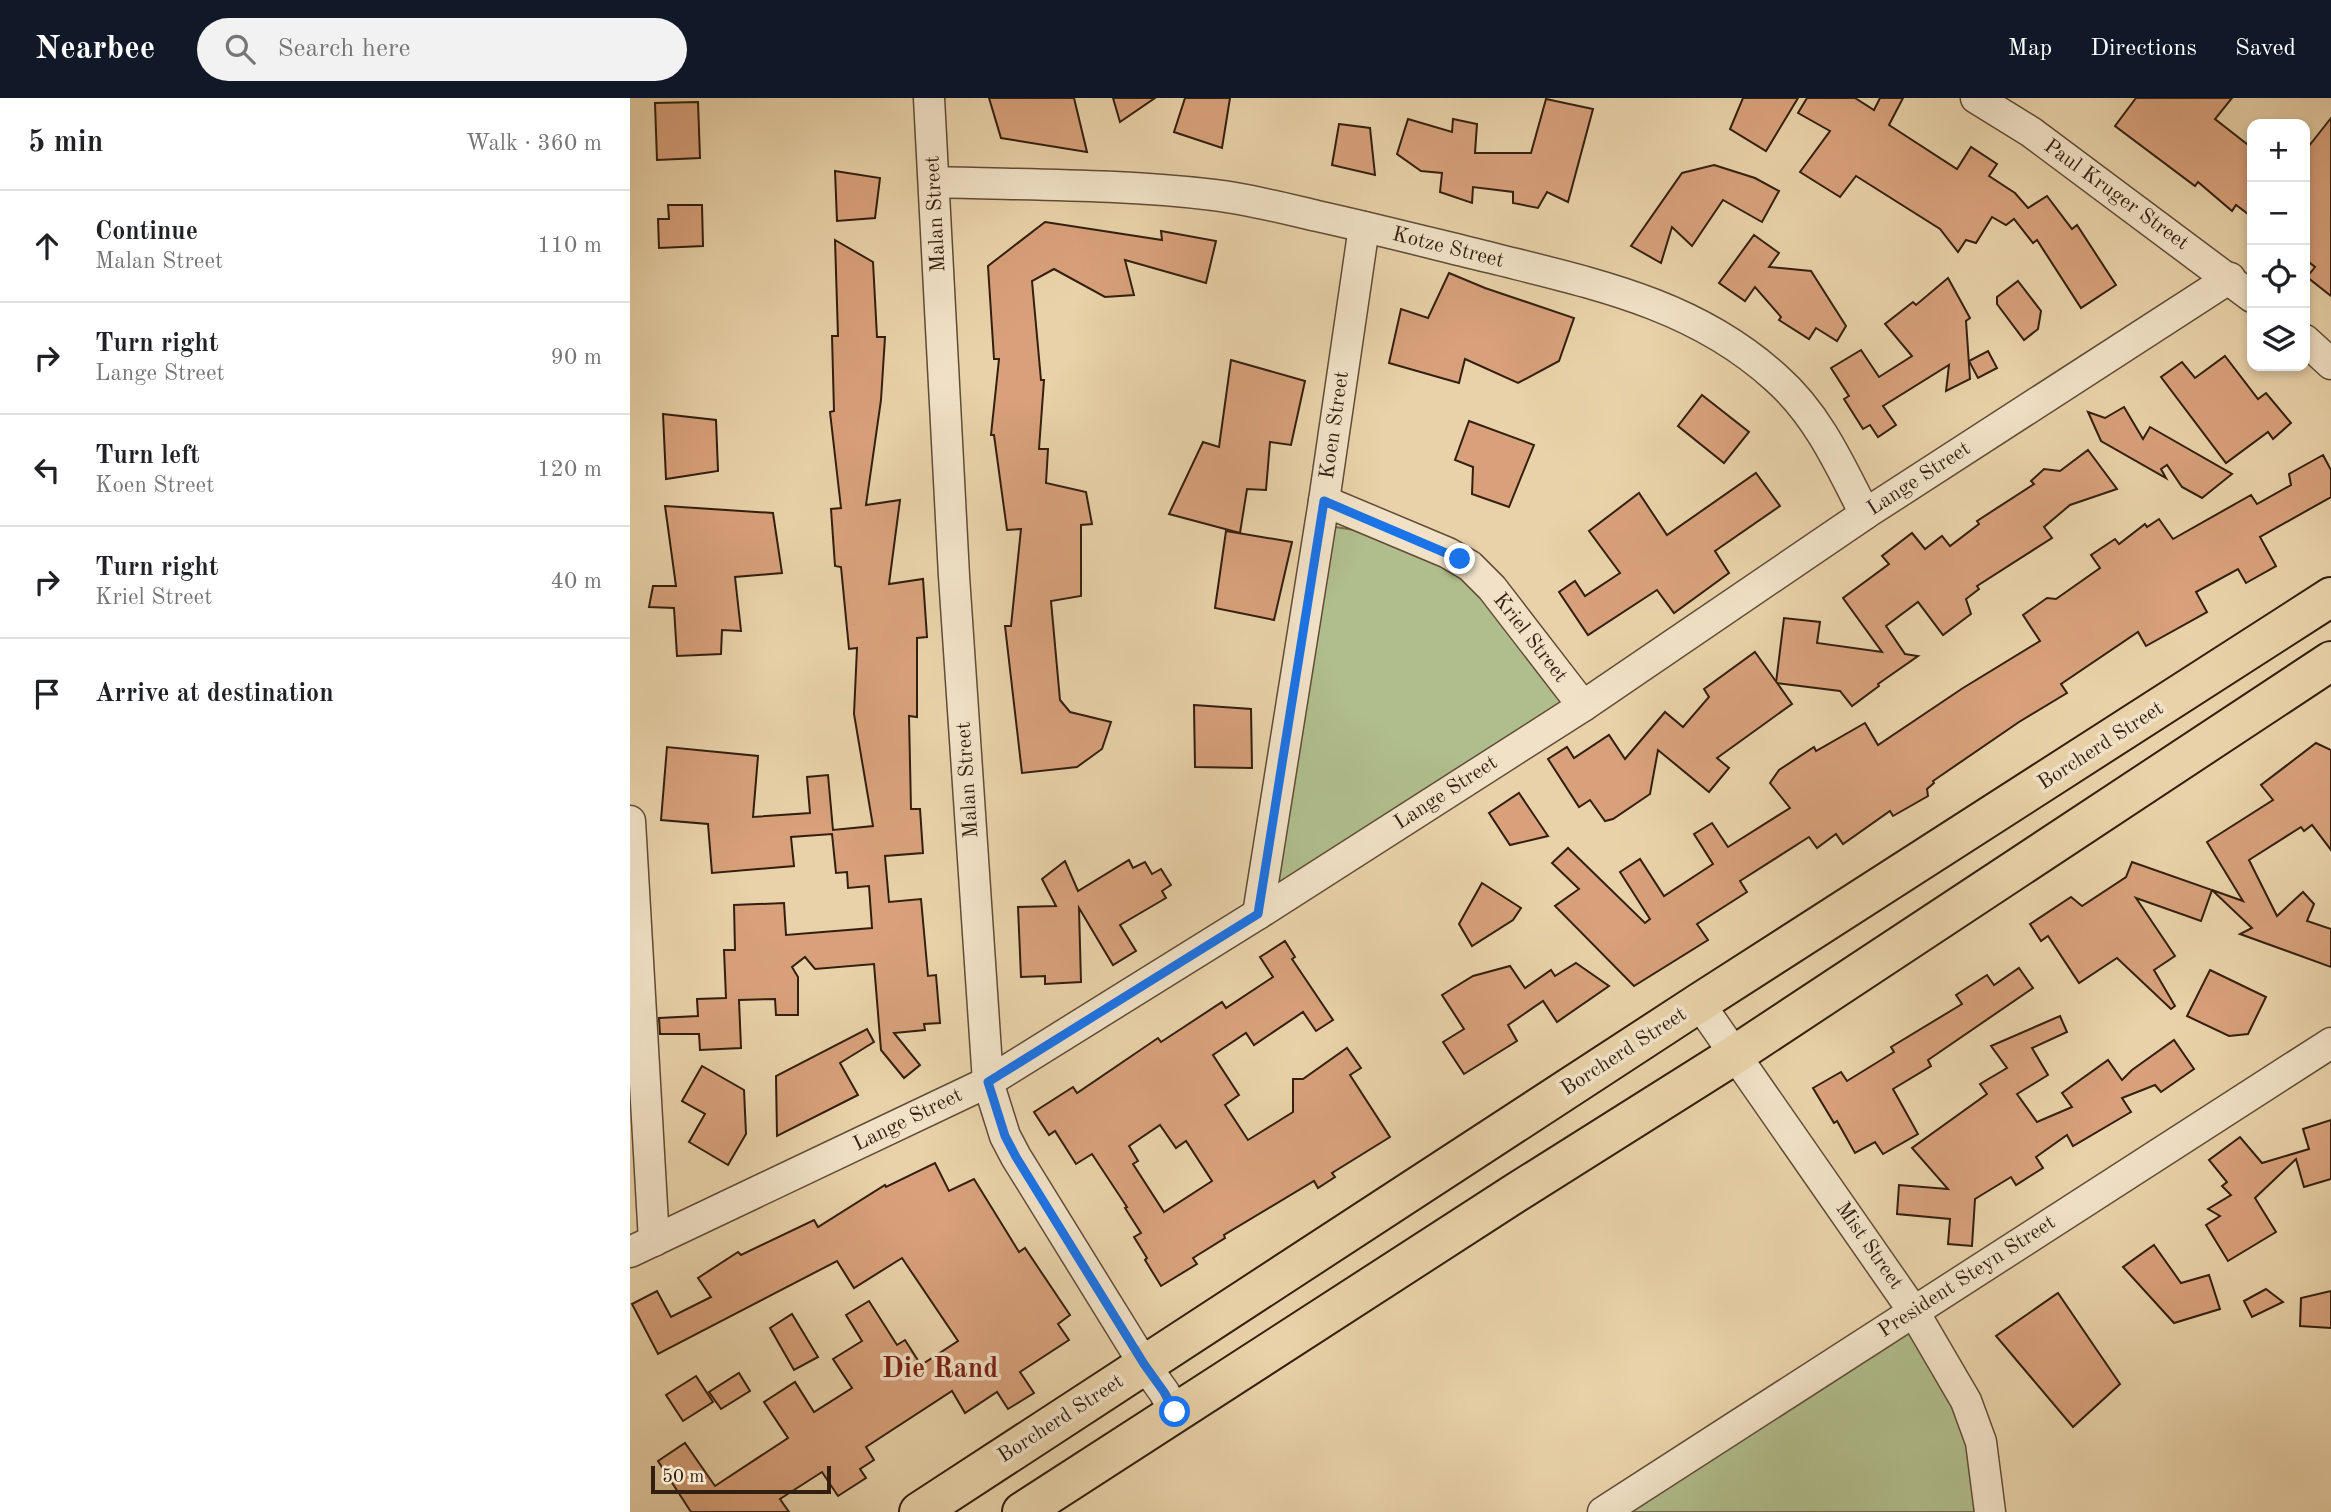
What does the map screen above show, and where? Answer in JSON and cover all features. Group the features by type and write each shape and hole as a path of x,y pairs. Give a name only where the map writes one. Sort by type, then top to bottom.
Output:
{"highway":[{"name":"Borcherd Street","path":"919,1512 1699,1003 2331,597"},
{"path":"1023,1512 1736,1054 2331,661"}],"street":[{"name":"Malan Street","path":"929,98 954,576 988,1082 1005,1136 1016,1157 1175,1412"},
{"name":"Paul Kruger Street","path":"1976,98 2031,132 2241,287"},
{"name":"Kotze Street","path":"934,182 1129,188 1215,195 1364,226 1642,299 1693,320 1775,377 1798,400 1820,429 1866,514"},
{"name":"Koen Street","path":"1258,914 1324,501 1364,226"},
{"name":"Lange Street","path":"642,1247 988,1082 1258,914 1583,706 1866,514 2241,287"},
{"path":"2310,345 2331,364"},
{"name":"Kriel Street","path":"1324,501 1448,553 1470,566 1492,588 1583,706"},
{"path":"630,821 642,1247"},
{"name":"Mist Street","path":"1699,1003 1914,1312 1966,1401 1986,1466 1990,1512"},
{"name":"President Steyn Street","path":"1603,1512 2331,1043"}],"green space":[{"path":"1317,524 1441,544 1573,703 1263,906"},
{"path":"1909,1319 1961,1399 1983,1512 1611,1512"}],"building":[{"path":"989,98 1074,98 1087,152 1001,138"},
{"path":"1113,98 1155,98 1120,122"},
{"path":"1185,98 1230,98 1222,148 1174,132"},
{"path":"1743,98 1798,98 1766,151 1730,129"},
{"path":"1807,98 1855,98 1874,110 1880,98 1903,98 1889,125 1957,169 1971,147 1997,164 1989,176 2015,193 2028,208 2047,196 2072,229 2077,225 2116,285 2081,308 2037,240 2033,243 2014,219 2006,225 1992,217 1976,243 1966,240 1958,252 1940,229 1856,176 1840,197 1800,172 1830,131 1798,113"},
{"path":"2136,98 2232,98 2215,119 2247,144 2247,213 2236,205 2232,211 2198,182 2195,186 2115,126"},
{"path":"1546,99 1593,109 1568,202 1547,192 1538,208 1513,203 1513,192 1473,187 1472,203 1440,192 1442,173 1421,171 1397,154 1408,119 1452,132 1453,119 1477,124 1475,153 1531,153"},
{"path":"698,102 700,158 657,160 655,103"},
{"path":"2331,118 2331,296 2310,279 2310,273 2315,267 2310,263 2310,145"},
{"path":"1339,124 1370,128 1375,175 1332,165"},
{"path":"1714,165 1755,178 1779,191 1762,222 1723,200 1692,246 1672,227 1661,263 1631,246 1682,173"},
{"path":"835,171 880,178 875,218 837,221"},
{"path":"668,205 702,205 703,246 659,248 658,219 669,219"},
{"path":"1045,222 1162,240 1161,231 1216,241 1206,283 1125,260 1134,295 1105,297 1054,269 1032,281 1041,380 1044,380 1039,449 1048,449 1046,483 1086,492 1092,524 1081,525 1081,596 1051,601 1060,700 1070,712 1111,722 1102,749 1077,767 1022,773 1005,626 1011,626 1021,529 1007,530 994,435 991,435 999,359 994,359 988,266"},
{"path":"1754,235 1779,253 1769,267 1811,271 1846,326 1837,341 1816,328 1809,339 1779,320 1781,317 1755,287 1745,301 1719,283"},
{"path":"835,240 873,262 877,337 885,337 881,400 866,505 900,500 889,584 923,579 927,637 917,638 917,717 909,716 911,809 920,809 923,853 885,856 889,902 921,899 928,976 936,975 940,1023 924,1024 925,1030 894,1033 920,1065 904,1078 881,1050 874,964 815,969 805,957 792,967 798,977 798,1015 776,1015 775,999 739,1000 741,1048 700,1050 699,1034 660,1034 659,1018 698,1016 697,999 726,998 724,950 735,950 734,905 784,903 786,935 872,928 869,886 848,888 847,872 836,873 832,834 791,837 794,866 712,873 708,824 661,820 667,747 758,756 753,817 810,813 807,777 828,775 833,830 873,826 854,714 857,648 849,649 841,567 835,566 831,509 841,508 830,412 834,411 832,336 838,336"},
{"path":"1449,273 1574,318 1559,361 1518,383 1465,359 1459,383 1389,363 1401,309 1428,318"},
{"path":"1948,278 1970,318 1966,321 1970,379 1946,391 1949,365 1883,406 1896,425 1878,437 1870,425 1863,429 1844,399 1849,396 1831,368 1861,350 1879,377 1912,356 1885,324 1913,302 1916,305"},
{"path":"2018,281 2041,311 2038,329 2024,340 1997,304 1997,297"},
{"path":"1988,351 1997,368 1978,378 1969,361"},
{"path":"2225,356 2258,399 2266,393 2291,423 2273,439 2268,432 2226,463 2161,377 2182,362 2195,378"},
{"path":"1231,360 1305,381 1291,445 1270,442 1266,490 1247,489 1240,533 1169,514 1203,442 1219,447"},
{"path":"1702,395 1749,432 1724,463 1678,426"},
{"path":"2124,407 2143,439 2150,427 2232,474 2202,498 2182,487 2167,465 2161,469 2166,478 2101,441 2088,412 2105,418"},
{"path":"663,414 716,420 718,471 666,479"},
{"path":"1469,421 1534,445 1509,507 1472,494 1473,467 1455,460"},
{"path":"2088,450 2117,489 2070,505 2044,527 2052,538 1977,586 1979,589 1966,599 1971,614 1943,635 1918,602 1886,626 1905,654 1918,656 1878,684 1879,686 1852,706 1840,691 1776,683 1784,618 1820,622 1817,643 1882,652 1843,598 1889,564 1882,556 1912,533 1925,549 1942,536 1950,546 1979,524 1977,521 2034,484 2031,481 2044,469 2060,471"},
{"path":"2323,455 2331,470 2331,497 2260,537 2276,566 2246,583 2238,569 2196,592 2207,612 2146,646 2138,632 2061,684 2067,693 2019,722 1933,781 1927,789 1928,796 1893,816 1890,811 1843,844 1836,834 1817,848 1809,837 1740,881 1747,892 1697,924 1708,940 1634,986 1555,906 1579,889 1552,863 1568,848 1645,923 1650,919 1620,872 1640,859 1664,896 1713,864 1694,834 1712,823 1728,847 1790,808 1770,783 1779,770 1814,747 1816,751 1865,723 1878,745 2040,641 2023,615 2047,598 2056,599 2100,568 2091,555 2115,539 2119,544 2145,524 2147,527 2159,519 2173,539 2251,495 2257,504 2291,485 2289,474"},
{"path":"1756,473 1780,506 1715,551 1729,573 1674,613 1657,590 1588,635 1559,592 1575,581 1585,596 1620,573 1589,531 1639,493 1667,535"},
{"path":"665,506 773,513 782,573 735,577 741,631 722,630 721,654 677,656 674,608 649,607 653,586 676,586"},
{"path":"1226,531 1292,542 1274,620 1215,608"},
{"path":"1755,652 1792,704 1717,758 1729,768 1709,792 1658,750 1650,794 1613,819 1605,821 1590,800 1579,807 1548,759 1567,747 1574,758 1609,735 1625,759 1665,712 1683,727 1709,697 1704,689"},
{"path":"1194,705 1251,709 1252,768 1195,767"},
{"path":"2316,743 2331,750 2331,850 2312,825 2304,831 2301,827 2249,860 2277,916 2303,892 2314,904 2307,921 2331,929 2331,967 2240,934 2252,928 2212,890 2243,901 2207,842 2273,800 2261,785"},
{"path":"1519,793 1548,836 1510,845 1489,813"},
{"path":"1129,860 1133,868 1145,862 1152,874 1161,869 1171,885 1162,891 1166,898 1120,925 1136,951 1113,965 1079,908 1081,982 1045,984 1045,976 1021,977 1018,907 1056,906 1042,879 1065,861 1078,891"},
{"path":"2132,862 2212,890 2201,921 2136,898 2175,956 2154,970 2175,1006 2171,1009 2117,958 2079,983 2048,936 2041,941 2030,924 2071,897 2082,906 2126,877"},
{"path":"1482,883 1521,908 1513,920 1472,946 1459,924"},
{"path":"1285,941 1295,957 1292,959 1333,1020 1316,1031 1303,1012 1254,1045 1246,1033 1213,1055 1239,1095 1225,1105 1248,1140 1293,1112 1293,1079 1303,1079 1347,1048 1361,1068 1350,1075 1390,1137 1332,1173 1335,1177 1318,1188 1314,1181 1224,1235 1225,1238 1193,1258 1197,1264 1161,1286 1134,1237 1141,1233 1092,1154 1076,1164 1055,1131 1049,1135 1034,1112 1073,1087 1077,1093 1158,1038 1161,1042 1222,1002 1226,1008 1273,977 1260,957","holes":["1160,1125 1176,1148 1186,1141 1212,1181 1164,1212 1133,1164 1138,1161 1129,1146"]},
{"path":"1576,963 1609,986 1557,1022 1543,1001 1508,1025 1517,1041 1464,1074 1443,1042 1464,1029 1442,995 1473,976 1510,966 1525,988 1551,970 1555,976"},
{"path":"2019,968 2033,988 1928,1060 1931,1066 1893,1089 1918,1134 1883,1154 1875,1142 1855,1153 1837,1121 1834,1123 1813,1088 1841,1072 1847,1081 1894,1052 1891,1047 1962,1004 1956,995 1987,975 1994,985"},
{"path":"2210,970 2266,997 2248,1034 2229,1036 2187,1016"},
{"path":"2060,1016 2067,1032 2032,1048 2048,1075 2017,1094 2037,1122 2072,1107 2062,1093 2108,1060 2122,1080 2174,1040 2194,1069 2161,1092 2155,1085 2122,1098 2131,1112 2073,1146 2067,1135 2036,1157 2043,1168 2016,1185 2011,1177 1975,1199 1972,1246 1948,1244 1950,1219 1897,1214 1899,1185 1948,1189 1912,1148 1987,1094 1980,1084 2007,1068 1991,1046"},
{"path":"867,1029 874,1042 840,1063 858,1095 777,1136 776,1076"},
{"path":"702,1066 744,1090 746,1134 728,1165 689,1142 705,1114 682,1101"},
{"path":"2331,1120 2331,1179 2304,1187 2296,1159 2255,1198 2276,1232 2228,1261 2206,1225 2220,1216 2208,1209 2231,1195 2222,1186 2227,1182 2209,1160 2240,1137 2262,1163 2309,1149 2303,1129"},
{"path":"935,1163 949,1191 974,1179 1019,1252 1025,1248 1070,1315 1058,1324 1069,1340 1020,1372 1034,1393 1008,1409 997,1392 965,1413 952,1391 866,1447 874,1460 860,1469 866,1478 838,1496 822,1472 780,1499 789,1512 691,1512 658,1461 685,1443 715,1486 788,1438 764,1402 795,1382 814,1412 852,1388 833,1359 862,1341 846,1315 869,1301 897,1345 905,1340 921,1365 958,1341 902,1258 854,1288 837,1261 658,1354 632,1304 657,1291 671,1317 711,1297 698,1278 738,1252 741,1255 814,1220 818,1227 885,1185 886,1187"},
{"path":"2154,1245 2181,1283 2209,1275 2220,1309 2174,1323 2123,1267"},
{"path":"2266,1289 2283,1302 2252,1317 2244,1301"},
{"path":"2331,1291 2331,1328 2300,1326 2301,1298"},
{"path":"2058,1293 2120,1384 2073,1427 1996,1336"},
{"path":"792,1314 818,1357 794,1370 770,1328"},
{"path":"739,1373 750,1391 721,1409 709,1392"},
{"path":"696,1376 713,1402 683,1421 666,1395"}],"district":[{"name":"Die Rand","path":"940,1370"}],"route":[{"path":"1175,1412 1016,1157 1005,1136 988,1082 1258,914 1324,501 1460,559"}]}
